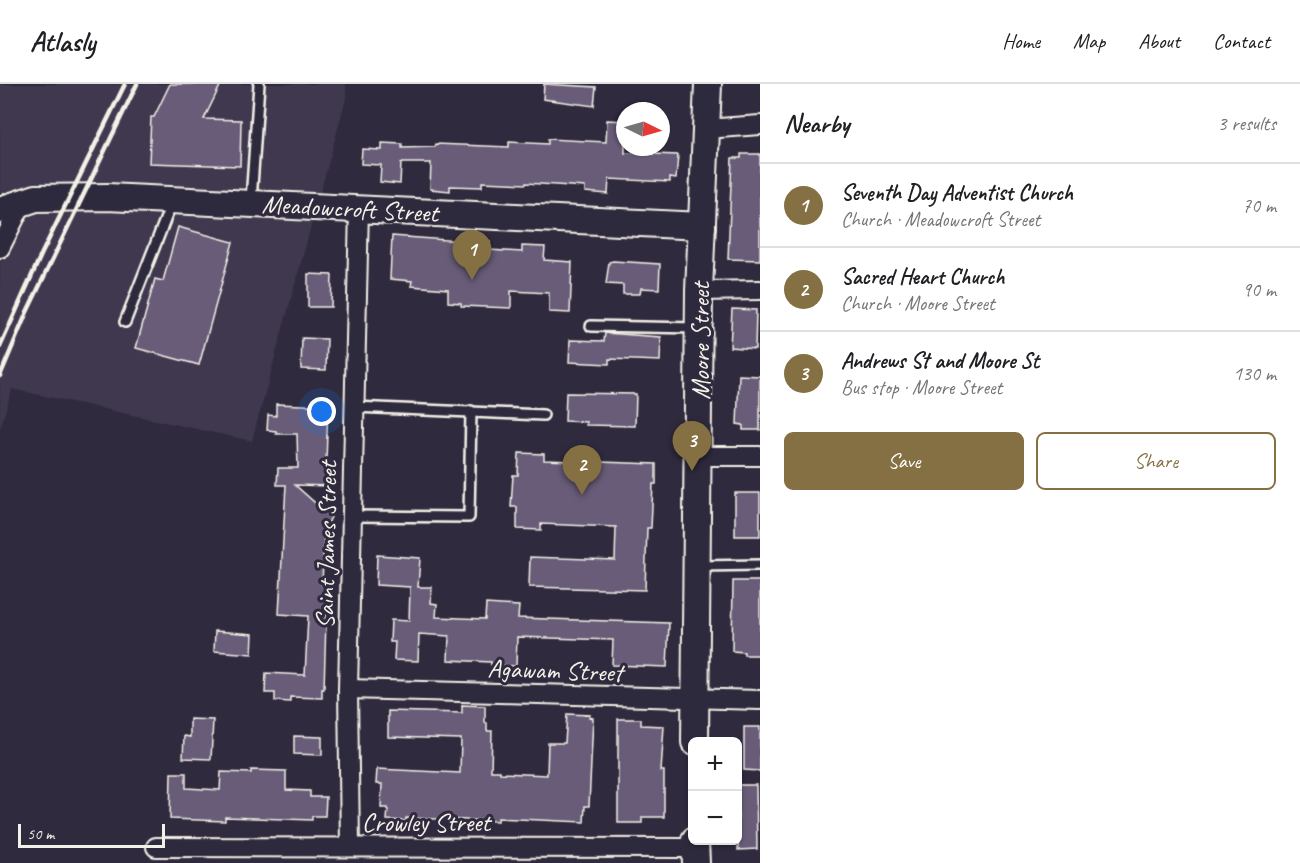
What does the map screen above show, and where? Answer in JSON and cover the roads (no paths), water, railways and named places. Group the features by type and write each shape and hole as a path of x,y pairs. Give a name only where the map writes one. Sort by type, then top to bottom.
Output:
{"street":[{"name":"Moore Street","path":"694,737 699,456 699,291 708,84"},
{"path":"706,129 760,125"},
{"name":"Meadowcroft Street","path":"11,206 36,198 54,196 359,208 702,226"},
{"path":"0,248 11,206"},
{"name":"Saint James Street","path":"350,847 348,689 359,208"},
{"path":"699,291 760,290"},
{"path":"699,456 760,456"},
{"name":"Agawam Street","path":"348,689 760,700"},
{"name":"Crowley Street","path":"156,848 695,850"}],"lane":[{"path":"251,203 259,84"},
{"path":"125,322 173,200"},
{"path":"591,326 699,328"},
{"path":"354,407 543,415"},
{"path":"352,516 469,517 471,411"},
{"path":"697,566 760,566"}],"railway":[{"path":"0,347 41,255 125,84"},
{"path":"0,376 27,312 137,84"}],"place":[{"name":"Seventh Day Adventist Church","path":"472,280"},
{"name":"Andrews St and Moore St","path":"692,471"},
{"name":"Sacred Heart Church","path":"582,495"}]}
